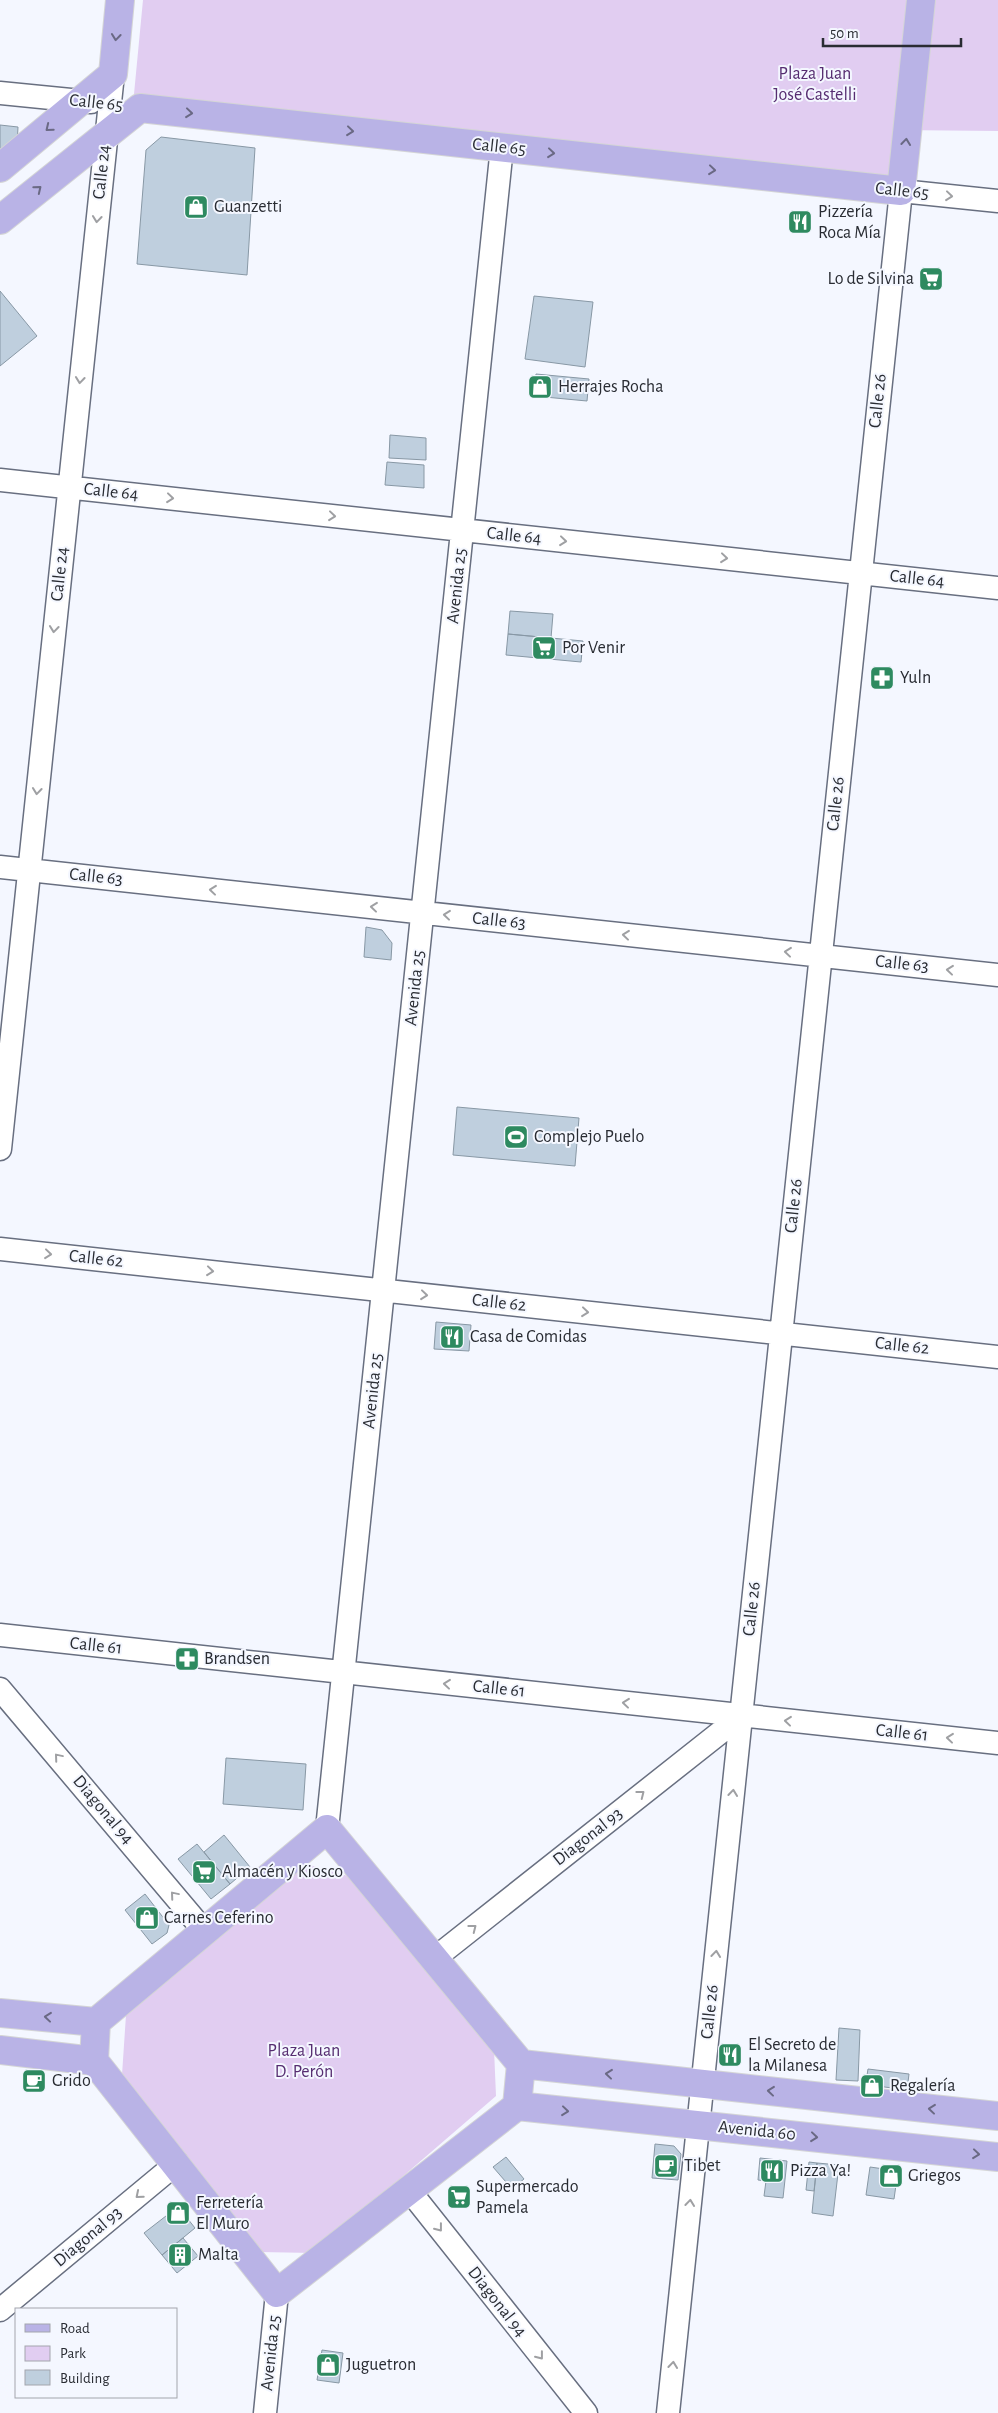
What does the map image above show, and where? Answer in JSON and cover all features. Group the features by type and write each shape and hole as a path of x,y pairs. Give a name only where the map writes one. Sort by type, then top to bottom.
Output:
{"main road":[{"name":"Calle 24","path":"112,74 120,0"},
{"name":"Calle 26","path":"901,191 922,0"},
{"path":"0,168 112,74"},
{"path":"0,220 140,108"},
{"name":"Calle 65","path":"140,108 901,191"},
{"path":"0,2013 96,2022 327,1830 521,2064 517,2106 277,2293 94,2061 96,2022"},
{"path":"0,2050 94,2061"},
{"path":"521,2064 998,2116"},
{"name":"Avenida 60","path":"517,2106 998,2156"}],"street":[{"name":"Calle 24","path":"0,1149 112,74"},
{"name":"Calle 65","path":"0,93 140,108"},
{"name":"Avenida 25","path":"327,1830 502,147"},
{"name":"Calle 65","path":"901,191 998,201"},
{"name":"Calle 26","path":"668,2413 901,191"},
{"name":"Calle 64","path":"0,480 998,588"},
{"name":"Calle 63","path":"0,866 998,975"},
{"name":"Calle 62","path":"0,1249 998,1357"},
{"name":"Calle 61","path":"0,1635 998,1744"},
{"name":"Diagonal 94","path":"0,1689 206,1932"},
{"name":"Diagonal 93","path":"435,1958 741,1716"},
{"name":"Diagonal 93","path":"0,2310 177,2164"},
{"name":"Diagonal 94","path":"409,2190 586,2413"},
{"name":"Avenida 25","path":"265,2413 277,2293"}],"green space":[{"name":"Plaza Juan José Castelli","path":"143,0 998,0 998,131 896,130 890,177 134,94"},
{"name":"Plaza Juan D. Perón","path":"303,1863 348,1876 494,2049 496,2096 314,2253 259,2252 122,2075 126,2015"}],"building":[{"path":"0,125 18,127 17,146 0,159"},
{"name":"Guanzetti","path":"161,137 255,148 247,275 137,264 146,150"},
{"path":"0,291 37,336 0,366"},
{"path":"534,296 593,302 585,367 525,359"},
{"path":"536,374 589,379 587,401 534,396"},
{"path":"390,435 426,438 426,460 389,458"},
{"path":"387,462 424,465 424,488 385,485"},
{"path":"510,611 553,614 551,638 508,634"},
{"name":"Por Venir","path":"508,634 583,641 581,662 506,655"},
{"path":"366,927 382,930 392,943 391,960 364,957"},
{"name":"Complejo Puelo","path":"457,1107 579,1118 575,1166 453,1155"},
{"name":"Casa de Comidas","path":"436,1322 471,1325 469,1351 434,1349"},
{"path":"226,1758 306,1764 303,1810 223,1804"},
{"path":"224,1835 250,1867 230,1884 204,1852"},
{"name":"Almacén y Kiosco","path":"197,1844 230,1884 211,1899 178,1859"},
{"name":"Carnes Ceferino","path":"145,1894 169,1925 167,1933 152,1944 125,1910"},
{"path":"839,2028 860,2030 858,2081 836,2080"},
{"path":"868,2069 909,2074 907,2090 877,2086 875,2090 865,2088"},
{"name":"Tibet","path":"655,2144 674,2146 681,2154 678,2180 652,2178"},
{"path":"506,2157 524,2179 512,2189 493,2167"},
{"name":"Pizza Ya!","path":"760,2158 787,2161 783,2198 764,2196 766,2181 758,2180"},
{"path":"809,2162 817,2163 814,2191 806,2190"},
{"path":"817,2163 839,2165 833,2216 812,2213"},
{"path":"870,2167 898,2171 894,2199 866,2195"},
{"path":"175,2209 180,2209 195,2228 162,2255 144,2233"},
{"name":"Malta","path":"183,2238 198,2256 177,2273 162,2255"},
{"path":"322,2350 343,2353 339,2383 317,2380"}],"place":[{"name":"Guanzetti","path":"196,207"},
{"name":"Pizzería Roca Mía","path":"800,222"},
{"name":"Lo de Silvina","path":"931,279"},
{"name":"Herrajes Rocha","path":"540,387"},
{"name":"Por Venir","path":"544,648"},
{"name":"Yuln","path":"882,678"},
{"name":"Complejo Puelo","path":"516,1137"},
{"name":"Casa de Comidas","path":"452,1337"},
{"name":"Brandsen","path":"187,1659"},
{"name":"Almacén y Kiosco","path":"204,1872"},
{"name":"Carnes Ceferino","path":"147,1918"},
{"name":"El Secreto de la Milanesa","path":"730,2055"},
{"name":"Grido","path":"34,2081"},
{"name":"Regalería","path":"872,2086"},
{"name":"Tibet","path":"666,2166"},
{"name":"Pizza Ya!","path":"772,2171"},
{"name":"Griegos","path":"891,2176"},
{"name":"Supermercado Pamela","path":"459,2197"},
{"name":"Ferretería El Muro","path":"178,2213"},
{"name":"Malta","path":"180,2255"},
{"name":"Juguetron","path":"328,2365"}]}
